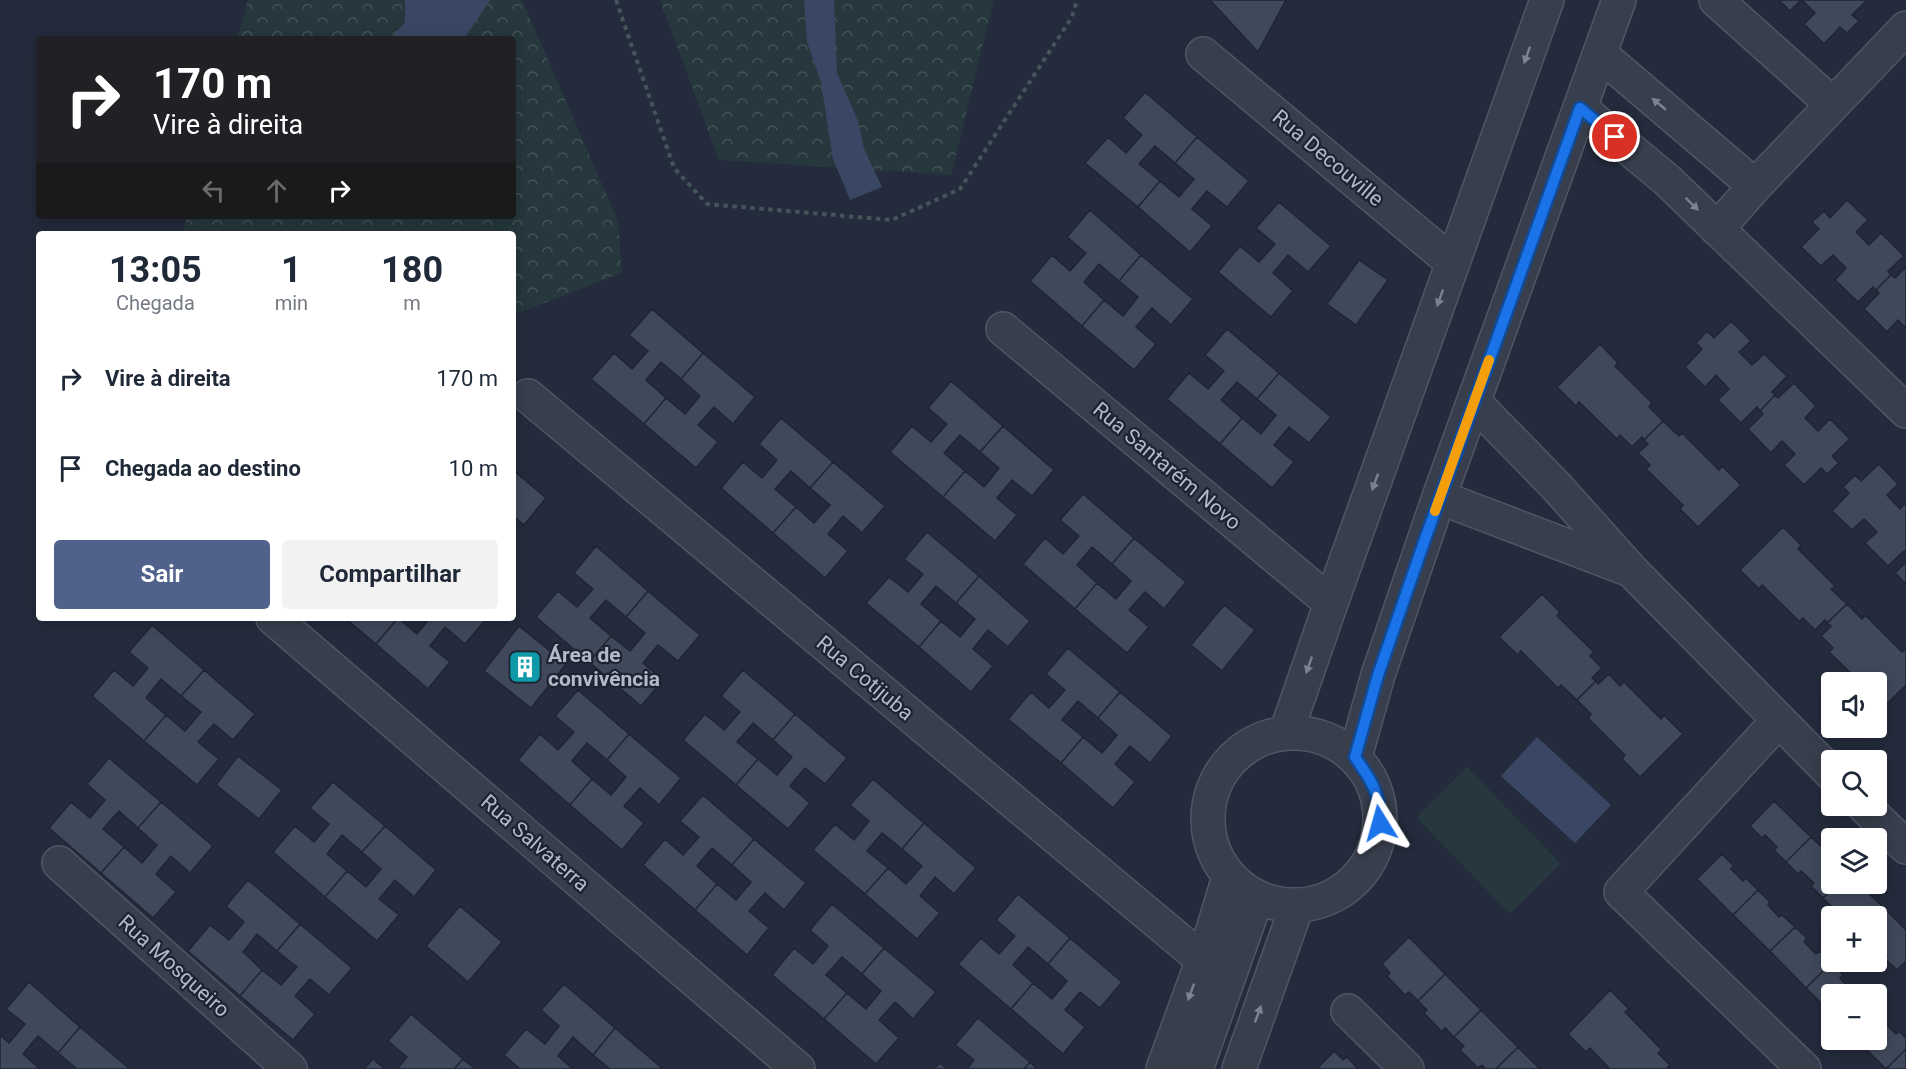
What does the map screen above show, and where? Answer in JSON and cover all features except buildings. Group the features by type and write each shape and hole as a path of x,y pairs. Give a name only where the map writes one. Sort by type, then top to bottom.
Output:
{"street":[{"path":"1287,733 1331,603 1547,0"},
{"path":"1355,757 1378,675 1439,497 1619,0"},
{"path":"1716,0 1832,104"},
{"path":"1717,229 1832,104 1906,28"},
{"name":"Rua Decouville","path":"1203,54 1453,263"},
{"path":"1600,54 1755,186"},
{"path":"1580,108 1666,180 1906,411"},
{"name":"Rua Santarém Novo","path":"1003,329 1331,603"},
{"name":"Rua Cotijuba","path":"528,396 1203,960"},
{"path":"1474,402 1556,486 1632,571 1821,763"},
{"path":"1439,497 1632,571"},
{"name":"Rua Salvaterra","path":"276,621 798,1069"},
{"path":"1778,721 1621,892 1804,1069"},
{"path":"1287,733 1311,734 1335,742 1355,757 1372,781 1380,808 1380,837 1369,864 1351,886 1326,901 1297,906 1277,904 1257,897 1229,877 1215,853 1208,827 1210,800 1220,774 1237,754 1260,740 1287,733"},
{"path":"1874,816 1906,847"},
{"name":"Rua Mosqueiro","path":"59,863 290,1069"},
{"path":"1163,1069 1203,960 1229,877"},
{"path":"1196,1069 1257,897"},
{"path":"1239,1069 1297,906"},
{"path":"1348,1011 1407,1069"}],"path":[{"path":"615,0 674,168 707,204 892,220 960,189 1072,17 1077,0"}],"green space":[{"path":"248,0 522,0 618,221 622,273 516,314 516,231 183,231 186,219 516,219 516,36 238,36"},
{"path":"660,0 994,0 951,175 719,160"},
{"path":"1467,767 1561,864 1510,914 1416,817"}],"water":[{"path":"405,0 490,0 466,36 393,36 405,22"},
{"path":"804,0 834,0 837,73 858,121 864,149 882,187 850,200 833,159 821,82 807,42"},
{"path":"1537,737 1611,805 1575,843 1501,776"}],"slow traffic":[{"path":"1435,511 1489,360"}],"place":[{"name":"Área de convivência","path":"525,667"}],"route":[{"path":"1380,823 1380,808 1372,781 1355,757 1378,675 1439,497 1580,108 1615,137"}]}
